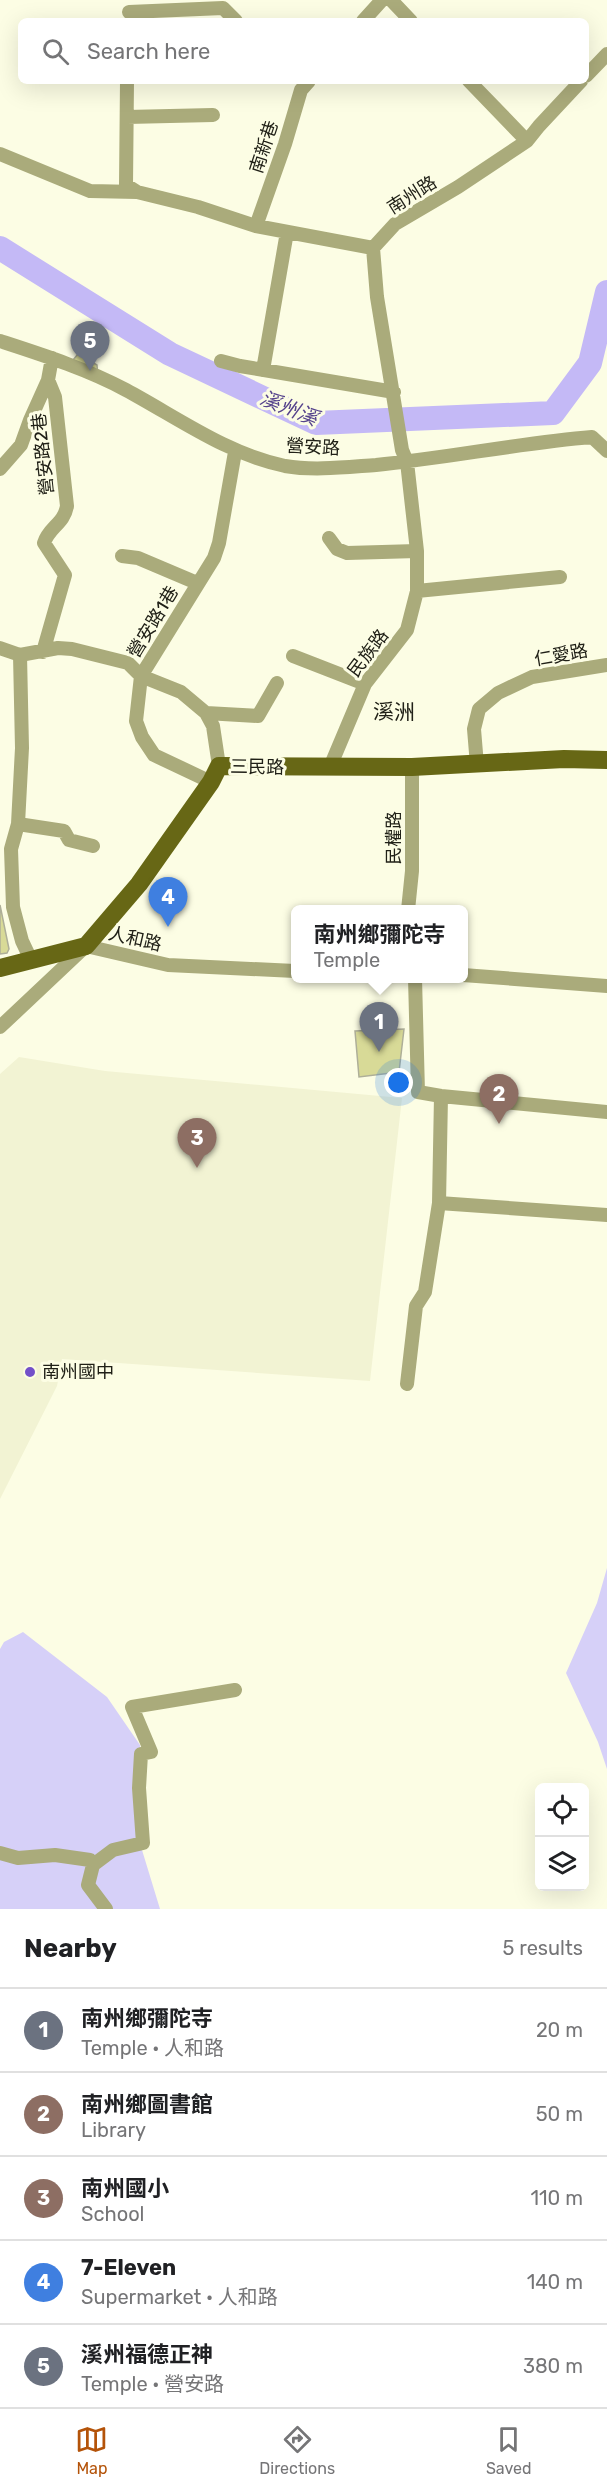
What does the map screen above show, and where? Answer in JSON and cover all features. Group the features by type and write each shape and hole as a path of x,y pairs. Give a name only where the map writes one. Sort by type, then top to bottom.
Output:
{"main road":[{"name":"三民路","path":"86,945 139,884 215,774 330,767 477,765 564,759 607,760"},
{"path":"0,968 86,945"}],"street":[{"path":"366,18 382,0"},
{"path":"391,0 408,18"},
{"path":"129,11 227,4 234,18"},
{"path":"589,73 607,54"},
{"path":"127,84 126,184 137,192"},
{"name":"南新巷","path":"256,226 285,144 301,84"},
{"path":"472,84 527,141"},
{"name":"南州路","path":"373,248 395,224 458,187 527,141 578,84"},
{"path":"127,117 213,115"},
{"path":"0,154 90,191 137,192 198,207 256,226 373,248 377,297 394,392 221,361"},
{"path":"263,370 287,232"},
{"name":"營安路","path":"0,340 52,358 124,389 236,452 287,466 343,467 405,456 592,437 607,451"},
{"path":"2,463 21,445 48,380 52,358"},
{"name":"營安路2巷","path":"43,652 65,575 44,543 46,537 65,516 67,506 55,397 48,380"},
{"name":"民族路","path":"330,767 365,684 407,630 417,591 417,550 394,392"},
{"name":"營安路1巷","path":"215,774 154,755 142,737 136,720 141,676 214,558 219,543 236,452"},
{"path":"329,538 337,549 347,553 417,550"},
{"name":"營安路1巷","path":"122,556 138,558 197,583"},
{"path":"417,591 560,578"},
{"path":"0,648 20,655 58,648 81,651 128,663 141,676 181,692 206,714 213,726 215,774"},
{"path":"20,655 22,748 18,824 11,849 13,907 22,941 31,960"},
{"path":"293,656 365,684"},
{"name":"仁愛路","path":"477,765 474,729 479,709 498,693 532,677 607,665"},
{"path":"206,714 258,716 277,683"},
{"name":"民權路","path":"408,905 412,871 412,767"},
{"path":"18,824 64,831 69,840 93,846"},
{"name":"人和路","path":"0,1027 86,945 168,965 291,971"},
{"path":"468,975 607,986"},
{"path":"415,983 418,1092 607,1112"},
{"path":"407,1384 416,1306 425,1292 439,1203 441,1096"},
{"path":"439,1203 607,1215"},
{"path":"106,1909 88,1885 93,1865 113,1850 143,1844 139,1788 141,1754 151,1752 132,1707 235,1690"},
{"path":"0,1853 18,1858 55,1855 90,1860 93,1865"}],"shaded area":[{"path":"19,1057 105,1071 402,1098 370,1381 62,1359 57,1386 0,1499 0,1074"},
{"path":"607,1568 607,1769 598,1742 566,1673 597,1603"},
{"path":"23,1632 107,1697 140,1745 147,1807 142,1850 160,1909 0,1909 0,1649 4,1642"}],"building":[{"path":"78,354 97,365 98,377 68,366"},
{"path":"0,905 9,949 7,953 0,954"},
{"path":"404,1029 399,1072 359,1077 355,1031"}],"waterway":[{"name":"溪州溪","path":"0,248 170,354 316,423 553,413 590,363 607,292"}],"place":[{"name":"溪州福德正神","path":"90,371"},
{"name":"7-Eleven","path":"168,927"},
{"name":"南州鄉彌陀寺","path":"379,1052"},
{"name":"南州鄉圖書館","path":"499,1124"},
{"name":"南州國小","path":"197,1168"},
{"name":"南州國中","path":"30,1372"}],"district":[{"name":"溪洲","path":"394,712"}]}
